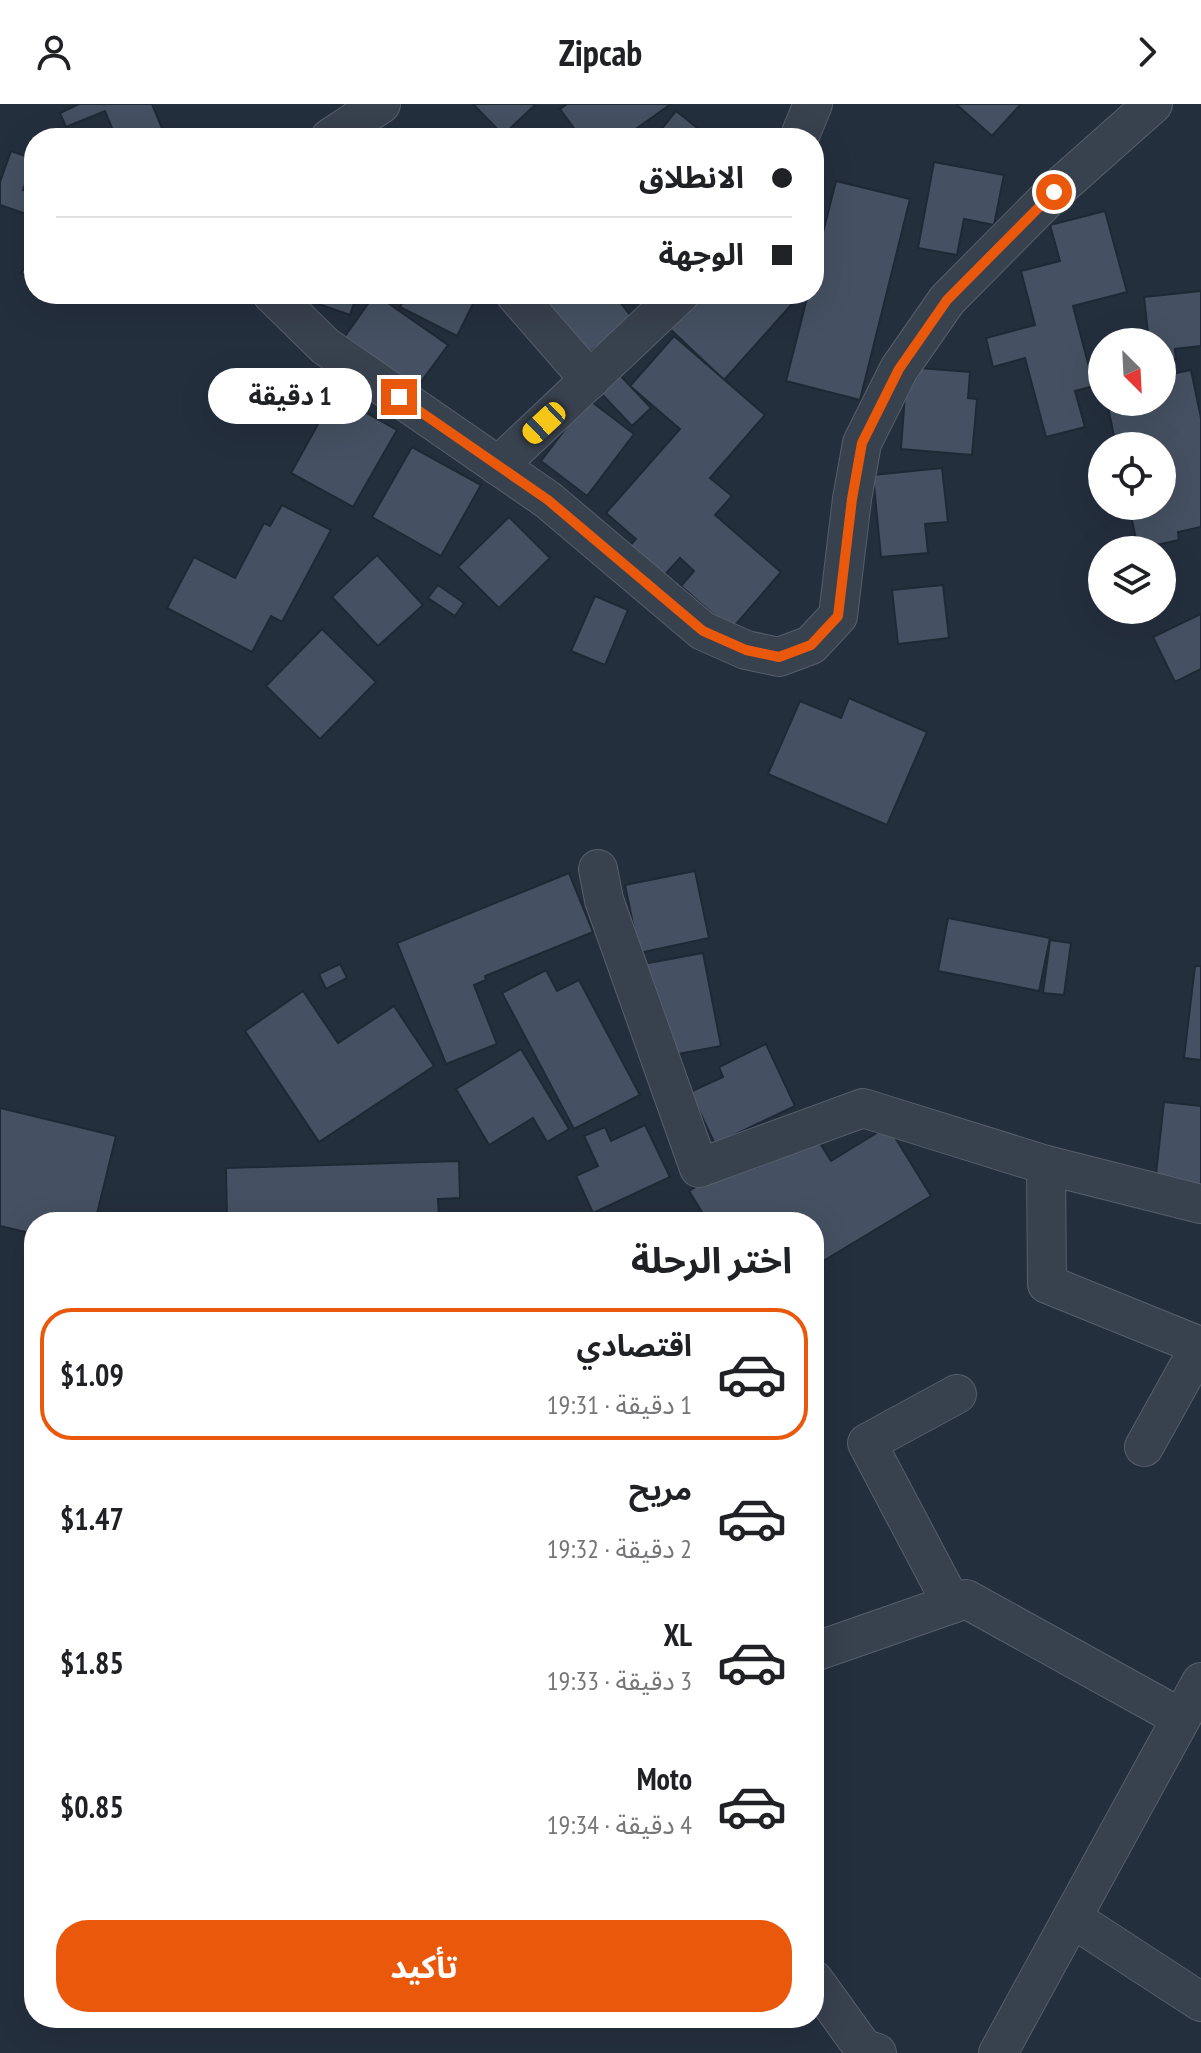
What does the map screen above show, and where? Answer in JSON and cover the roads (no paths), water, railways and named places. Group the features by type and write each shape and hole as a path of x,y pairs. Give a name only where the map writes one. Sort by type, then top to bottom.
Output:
{"street":[{"path":"803,128 813,104"},
{"path":"282,304 325,346 548,500 703,631 746,650 779,657 811,645 838,616 862,443 899,369 947,300 1054,192 1153,104"},
{"path":"524,304 590,380"},
{"path":"498,466 670,304"},
{"path":"598,869 604,900 699,1168 863,1108 1046,1165 1201,1204"},
{"path":"1046,1165 1047,1284 1200,1346 1144,1447"},
{"path":"952,1604 867,1443 957,1394"},
{"path":"824,1649 966,1599 1181,1718"},
{"path":"998,2053 1201,1682"},
{"path":"1072,1918 1201,2002"},
{"path":"824,1994 863,2048 877,2053"}]}
